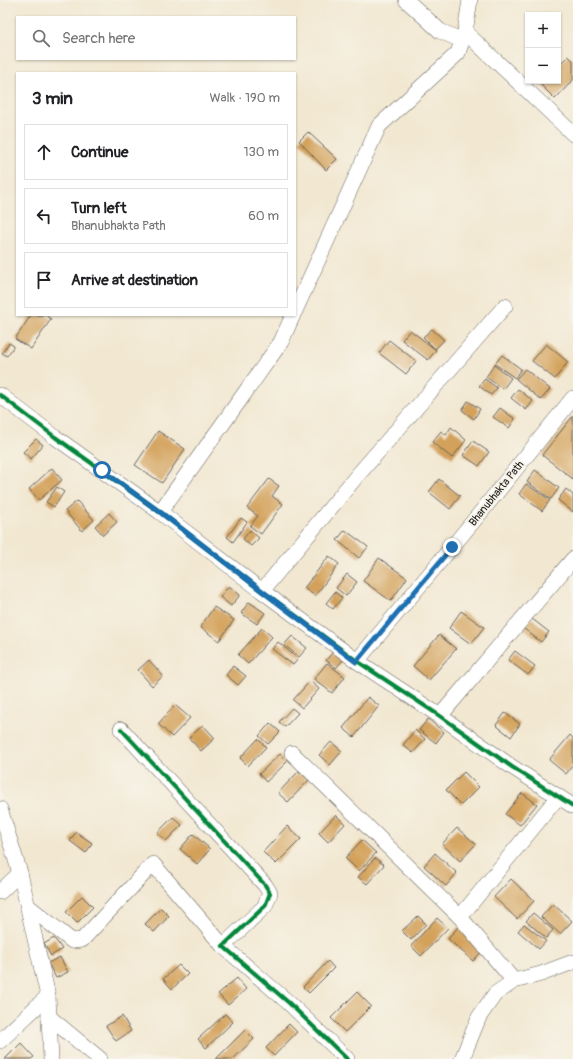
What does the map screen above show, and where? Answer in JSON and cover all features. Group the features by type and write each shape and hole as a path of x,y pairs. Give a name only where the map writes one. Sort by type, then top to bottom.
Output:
{"street":[{"path":"406,0 440,31 463,36 550,110 573,134"},
{"path":"296,309 379,126 458,53 470,0"},
{"path":"262,591 356,477 505,306"},
{"path":"160,512 281,342 293,316"},
{"path":"0,395 55,437 160,512 356,662 440,716 558,798 573,806"},
{"name":"Bhanubhakta Path","path":"356,662 481,512 573,398"},
{"path":"440,716 573,559"},
{"path":"121,730 265,885 270,893 266,906 223,946"},
{"path":"292,753 460,917 514,981"},
{"path":"460,917 558,798"},
{"path":"0,809 20,873 48,996 51,1059"},
{"path":"28,906 72,941 82,940 153,864 223,946 289,1003 347,1059"},
{"path":"0,892 20,873"},
{"path":"462,1059 479,1017 496,994 514,981 541,974 573,962"},
{"path":"0,1041 48,996"},
{"path":"49,1017 100,1059"}],"building":[{"path":"568,56 573,60 573,80 555,99 541,85 561,84 561,63"},
{"path":"308,132 337,159 326,170 299,141"},
{"path":"30,316 46,316 51,319 31,349 15,339"},
{"path":"432,329 444,340 435,349 423,337"},
{"path":"410,330 436,350 428,360 402,340"},
{"path":"389,340 416,361 406,374 379,353"},
{"path":"9,343 14,346 7,356 2,353"},
{"path":"546,344 568,362 555,379 532,361"},
{"path":"502,355 521,369 515,378 495,364"},
{"path":"494,365 511,378 503,389 486,377"},
{"path":"525,369 550,389 541,400 516,379"},
{"path":"485,379 497,388 491,395 479,386"},
{"path":"518,389 533,401 526,410 511,398"},
{"path":"468,401 480,409 474,419 462,410"},
{"path":"500,408 515,419 509,428 493,417"},
{"path":"573,416 573,479 542,455"},
{"path":"451,427 466,440 452,458 432,442 441,431 446,435"},
{"path":"158,431 185,449 162,483 135,465"},
{"path":"36,439 43,445 31,459 23,452"},
{"path":"473,441 489,452 479,466 463,455"},
{"path":"52,468 62,480 39,500 29,489"},
{"path":"535,470 559,488 551,499 527,482"},
{"path":"269,479 279,486 272,496 283,504 261,534 250,526 258,516 247,508"},
{"path":"439,479 460,496 450,509 429,492"},
{"path":"526,484 550,500 542,511 519,494"},
{"path":"57,487 64,492 54,507 46,502"},
{"path":"566,489 573,495 573,512 558,500"},
{"path":"77,501 94,520 82,531 65,511"},
{"path":"109,513 117,522 103,535 95,526"},
{"path":"241,518 247,522 233,542 227,537"},
{"path":"250,530 259,538 251,546 243,539"},
{"path":"345,530 368,547 359,558 337,540"},
{"path":"329,556 339,564 315,596 304,588"},
{"path":"379,558 407,578 391,601 363,581"},
{"path":"347,574 357,582 346,596 336,588"},
{"path":"229,586 240,595 231,606 220,597"},
{"path":"335,592 342,598 333,609 326,603"},
{"path":"249,602 265,613 257,624 241,613"},
{"path":"214,607 234,620 219,641 200,627"},
{"path":"461,611 484,627 471,644 449,628"},
{"path":"531,618 549,632 541,642 523,628"},
{"path":"262,628 272,637 248,664 238,655"},
{"path":"439,635 456,649 429,680 413,666"},
{"path":"292,636 307,648 299,657 284,645"},
{"path":"278,642 298,659 293,665 272,649"},
{"path":"515,651 535,666 528,675 508,660"},
{"path":"333,652 343,660 336,668 326,660"},
{"path":"149,660 163,676 152,686 138,670"},
{"path":"327,663 345,677 332,693 314,679"},
{"path":"233,666 246,676 238,685 226,675"},
{"path":"310,681 319,689 302,708 293,700"},
{"path":"368,697 379,706 354,737 343,728"},
{"path":"175,705 190,718 172,737 158,724"},
{"path":"292,708 298,713 285,727 279,722"},
{"path":"505,713 520,724 511,737 496,725"},
{"path":"428,719 444,732 436,743 419,730"},
{"path":"270,723 280,732 268,744 259,736"},
{"path":"203,725 215,738 201,751 189,738"},
{"path":"415,730 425,739 413,753 403,745"},
{"path":"570,735 573,738 573,765 566,774 549,760"},
{"path":"258,739 266,747 248,766 240,758"},
{"path":"331,742 342,751 330,765 319,755"},
{"path":"280,754 287,762 266,782 259,774"},
{"path":"299,771 309,780 288,802 278,793"},
{"path":"464,772 479,787 461,805 446,790"},
{"path":"522,793 537,804 520,825 505,814"},
{"path":"336,815 345,824 328,842 319,833"},
{"path":"173,817 182,825 166,841 157,833"},
{"path":"287,826 301,839 276,864 263,852"},
{"path":"457,828 476,844 460,861 442,844"},
{"path":"76,832 92,843 86,853 70,841"},
{"path":"193,834 210,849 197,864 180,849"},
{"path":"362,840 376,853 359,871 345,858"},
{"path":"435,853 457,873 446,886 424,866"},
{"path":"375,858 384,865 367,884 358,877"},
{"path":"511,879 534,901 517,919 494,897"},
{"path":"82,896 93,907 77,923 66,912"},
{"path":"553,904 572,921 560,934 541,917"},
{"path":"161,908 169,916 154,932 145,924"},
{"path":"533,913 553,930 546,938 526,921"},
{"path":"418,916 426,924 411,940 402,931"},
{"path":"437,918 448,928 421,956 411,946"},
{"path":"524,924 546,941 539,949 518,931"},
{"path":"458,927 484,949 473,961 448,939"},
{"path":"54,938 62,949 51,956 44,944"},
{"path":"60,957 68,972 56,978 48,963"},
{"path":"328,961 334,968 309,993 303,987"},
{"path":"179,965 188,974 172,989 163,979"},
{"path":"237,978 246,989 228,1005 218,994"},
{"path":"357,992 371,1006 345,1032 331,1018"},
{"path":"225,1014 233,1022 206,1048 198,1039"},
{"path":"122,1016 131,1031 116,1041 106,1026"},
{"path":"289,1024 297,1032 274,1056 266,1048"},
{"path":"245,1030 254,1039 233,1059 216,1059"},
{"path":"21,1043 34,1057 31,1059 5,1059"}],"cycle path":[{"path":"0,395 55,437 160,512 262,591 357,661 440,716 512,767 573,806"},
{"path":"121,729 265,885 270,893 265,906 223,946 289,1003 347,1059"}],"route":[{"path":"102,470 160,512 356,662 452,547"}]}
